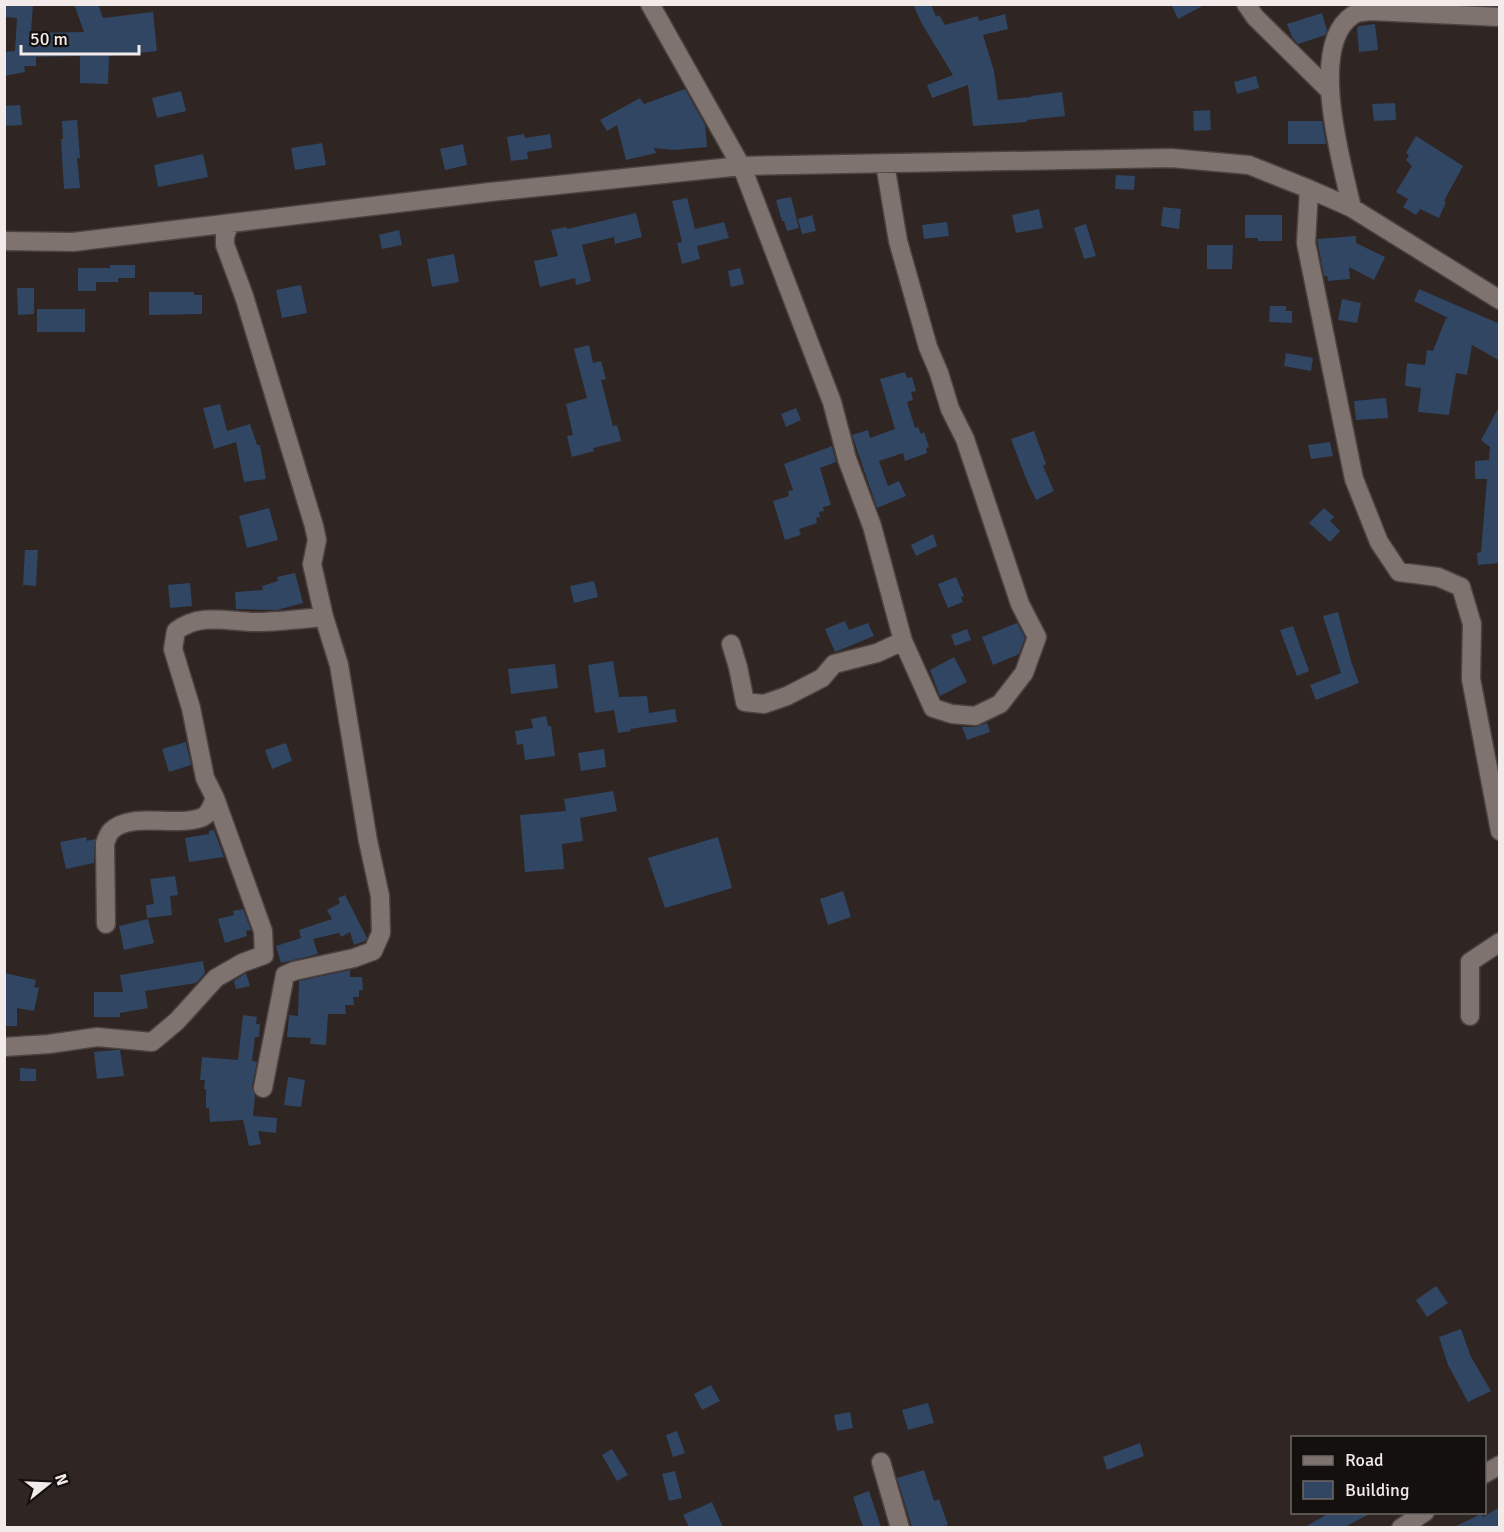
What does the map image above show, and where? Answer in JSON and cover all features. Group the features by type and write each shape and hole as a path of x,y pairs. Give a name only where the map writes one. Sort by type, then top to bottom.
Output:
{"street":[{"path":"650,4 742,167 832,402 847,459 872,526 903,641 933,708 952,714 975,716 1000,704 1024,673 1037,637 1020,604 965,439 950,409 928,347 898,241 885,164"},
{"path":"1246,4 1255,17 1330,91"},
{"path":"1352,208 1336,133 1330,91 1330,68 1334,41 1341,27 1354,14 1371,11 1500,16"},
{"path":"4,241 73,242 490,192 742,167 1171,158 1249,165 1309,189 1352,208 1500,300"},
{"path":"1309,189 1306,243 1354,479 1379,542 1399,572 1438,577 1461,587 1472,624 1472,679 1500,831"},
{"path":"230,223 225,236 225,245 244,296 314,526 317,540 312,564 324,617 339,664 366,830 380,896 381,933 373,951 285,975 263,1088"},
{"path":"4,1047 49,1044 97,1037 152,1042 177,1021 216,978 243,963 264,955 263,931 215,798 205,778 191,708 173,649 176,631 186,624 207,618 260,622 324,617"},
{"path":"731,644 745,702 764,704 787,696 822,678 834,664 877,653 903,641"},
{"path":"106,924 105,843 110,831 124,822 177,821 203,817 211,809 215,798"},
{"path":"1470,1016 1470,962 1500,942"},
{"path":"880,1462 900,1527"},
{"path":"1486,1473 1500,1466"},
{"path":"1401,1527 1422,1514"}],"building":[{"path":"4,4 33,4 31,33 84,32 74,4 98,4 103,18 153,12 157,51 109,56 108,84 80,83 80,56 36,57 36,66 24,66 25,72 4,76 4,52 15,51 17,18 4,17"},
{"path":"913,4 931,4 936,17 939,15 945,25 978,16 979,21 1005,14 1008,29 983,35 994,71 998,100 1062,92 1065,116 1027,120 1027,122 973,126 968,85 932,98 927,85 953,75 922,24"},
{"path":"1171,4 1206,4 1178,19"},
{"path":"1322,13 1327,30 1326,35 1298,44 1292,37 1287,24"},
{"path":"1375,24 1378,50 1359,52 1357,28"},
{"path":"1256,76 1259,88 1237,94 1234,82"},
{"path":"685,89 705,125 707,147 674,150 654,148 656,153 626,160 617,125 607,131 600,120 640,98 644,104"},
{"path":"181,91 186,111 157,118 152,98"},
{"path":"1395,103 1396,120 1374,121 1372,104"},
{"path":"20,105 22,125 4,126 4,106"},
{"path":"1210,110 1211,130 1194,131 1193,111"},
{"path":"77,120 80,188 64,189 62,121"},
{"path":"1288,121 1322,121 1326,144 1288,144"},
{"path":"524,134 525,138 550,134 552,148 527,152 528,159 511,161 507,137"},
{"path":"1416,136 1463,166 1444,201 1446,202 1439,218 1420,209 1416,215 1403,207 1408,199 1396,192 1412,166 1406,160 1409,155 1406,153"},
{"path":"322,143 326,165 295,170 291,148"},
{"path":"463,144 467,165 445,170 440,149"},
{"path":"203,154 208,177 158,187 154,165"},
{"path":"1116,175 1135,176 1134,190 1115,189"},
{"path":"791,197 799,228 787,231 776,200"},
{"path":"687,198 695,229 724,222 729,238 697,246 700,259 682,264 677,243 682,242 672,201"},
{"path":"1163,207 1181,209 1179,229 1161,226"},
{"path":"1039,209 1043,228 1016,233 1012,215"},
{"path":"636,213 642,237 615,244 614,237 582,245 591,281 576,285 575,278 540,287 534,261 558,256 551,230 566,227 567,229"},
{"path":"812,215 816,231 802,234 798,219"},
{"path":"1245,215 1282,215 1282,241 1258,241 1258,238 1245,238"},
{"path":"947,222 949,236 924,239 922,225"},
{"path":"1086,224 1096,256 1084,259 1074,228"},
{"path":"399,230 402,245 382,249 379,235"},
{"path":"1356,236 1356,243 1385,257 1374,280 1349,267 1350,279 1328,281 1327,276 1324,276 1317,239"},
{"path":"1207,245 1233,245 1232,269 1207,269"},
{"path":"454,254 459,282 432,287 427,259"},
{"path":"110,265 135,265 135,278 118,278 118,282 96,282 96,291 78,291 78,268 110,268"},
{"path":"740,268 744,284 731,287 728,271"},
{"path":"301,285 307,313 282,318 276,290"},
{"path":"17,288 34,288 34,314 18,315"},
{"path":"1419,289 1500,324 1500,361 1472,345 1467,375 1456,373 1449,415 1418,412 1421,388 1405,386 1407,363 1425,365 1427,350 1433,351 1446,318 1450,319 1414,301"},
{"path":"149,292 194,292 194,295 202,295 202,314 149,315"},
{"path":"1342,299 1361,303 1357,323 1338,320"},
{"path":"1270,306 1286,306 1286,311 1292,311 1292,323 1269,322"},
{"path":"37,309 85,309 85,332 37,332"},
{"path":"589,345 593,363 601,361 606,379 601,380 613,426 617,425 621,441 593,448 594,451 572,457 567,436 573,435 566,404 587,398 574,349"},
{"path":"1286,353 1313,358 1311,371 1284,366"},
{"path":"905,372 907,378 912,377 916,391 911,392 913,400 907,402 915,428 918,427 921,434 924,432 929,447 926,448 927,453 905,461 903,453 879,461 888,486 899,481 906,496 877,508 852,435 868,430 870,438 895,429 880,379"},
{"path":"1386,398 1388,418 1356,420 1354,401"},
{"path":"220,404 227,431 250,424 257,445 260,445 266,479 244,482 236,442 214,449 203,408"},
{"path":"1500,405 1500,563 1478,565 1477,553 1481,552 1487,479 1475,479 1475,461 1489,460 1490,447 1481,440"},
{"path":"796,408 801,420 786,427 781,414"},
{"path":"1034,431 1046,464 1043,466 1054,491 1036,500 1011,439"},
{"path":"1330,442 1333,456 1311,459 1308,445"},
{"path":"832,446 836,462 820,468 831,505 823,507 824,511 819,512 820,517 816,518 817,523 799,529 801,535 785,540 773,501 789,496 788,491 793,490 784,464"},
{"path":"269,508 278,540 247,548 239,516"},
{"path":"1324,508 1334,517 1330,521 1340,531 1330,542 1309,523"},
{"path":"933,534 937,546 916,556 911,545"},
{"path":"25,550 38,550 36,586 23,585"},
{"path":"295,573 303,603 277,610 236,609 235,592 263,590 262,586 278,581 277,577"},
{"path":"956,577 964,596 961,597 963,602 948,608 938,584"},
{"path":"594,581 598,597 574,603 570,586"},
{"path":"190,583 192,606 170,608 168,585"},
{"path":"1338,612 1359,683 1316,700 1310,685 1341,673 1323,616"},
{"path":"845,621 849,630 868,623 874,636 835,652 825,629"},
{"path":"1017,623 1025,638 1019,654 993,665 982,637"},
{"path":"1293,626 1309,671 1297,676 1280,630"},
{"path":"967,629 971,640 955,646 951,635"},
{"path":"954,657 967,682 940,696 930,670"},
{"path":"613,661 619,697 647,696 649,713 675,709 677,722 618,733 614,710 595,713 588,665"},
{"path":"555,664 558,688 511,694 508,669"},
{"path":"546,716 548,726 551,726 555,756 525,760 523,744 517,745 515,731 533,728 531,719"},
{"path":"987,723 990,732 967,740 962,727 975,727"},
{"path":"186,742 191,765 169,772 162,749"},
{"path":"286,743 292,761 272,769 265,750"},
{"path":"604,749 606,767 581,771 578,753"},
{"path":"613,791 617,811 580,818 583,841 562,844 564,869 525,872 520,815 566,811 564,799"},
{"path":"214,830 224,857 189,862 185,838 209,834 209,831"},
{"path":"86,837 87,841 95,839 94,863 66,869 60,842"},
{"path":"718,837 732,888 665,908 648,858"},
{"path":"175,876 178,895 170,896 172,915 147,918 146,905 154,904 150,879"},
{"path":"843,891 851,917 828,925 820,899"},
{"path":"345,895 367,938 365,941 354,945 350,932 341,937 339,933 313,939 318,954 281,963 276,946 301,938 299,930 332,919 327,910 340,903 338,898"},
{"path":"243,909 251,930 246,931 247,936 225,943 218,919 234,915 233,911"},
{"path":"148,919 154,943 124,950 119,926"},
{"path":"203,961 205,973 196,983 145,991 148,1008 120,1013 120,1017 94,1017 94,992 123,992 120,975"},
{"path":"350,970 350,977 362,977 363,990 359,990 359,997 353,997 354,1005 345,1005 346,1014 328,1014 326,1045 310,1044 311,1038 287,1037 289,1015 298,1016 299,981"},
{"path":"4,973 36,980 34,987 39,988 34,1011 17,1008 17,1026 5,1026"},
{"path":"246,973 250,986 236,989 234,981"},
{"path":"243,1015 257,1017 256,1024 260,1024 259,1037 255,1037 252,1061 257,1062 252,1086 255,1096 253,1116 277,1118 276,1133 258,1131 261,1144 249,1146 243,1120 210,1122 209,1108 206,1108 205,1080 200,1080 202,1057 238,1060"},
{"path":"120,1050 124,1076 97,1079 94,1052"},
{"path":"20,1068 36,1069 36,1081 20,1081"},
{"path":"288,1077 305,1080 301,1107 284,1105"},
{"path":"1436,1286 1448,1303 1427,1317 1416,1300"},
{"path":"1461,1329 1471,1357 1491,1391 1468,1402 1448,1365 1439,1337"},
{"path":"711,1385 720,1401 702,1410 694,1394"},
{"path":"928,1403 934,1423 908,1430 902,1410"},
{"path":"850,1412 853,1428 837,1431 834,1415"},
{"path":"677,1431 685,1453 673,1457 666,1435"},
{"path":"1140,1443 1144,1456 1107,1470 1103,1457"},
{"path":"612,1449 628,1475 617,1481 602,1455"},
{"path":"924,1470 934,1501 939,1499 948,1525 912,1527 897,1478"},
{"path":"675,1471 682,1498 669,1501 662,1474"},
{"path":"869,1491 881,1527 863,1527 853,1497"},
{"path":"712,1502 723,1527 689,1527 683,1515"},
{"path":"1500,1507 1500,1527 1454,1527 1481,1514 1483,1517"},
{"path":"1328,1514 1369,1514 1345,1527 1305,1527"}]}
